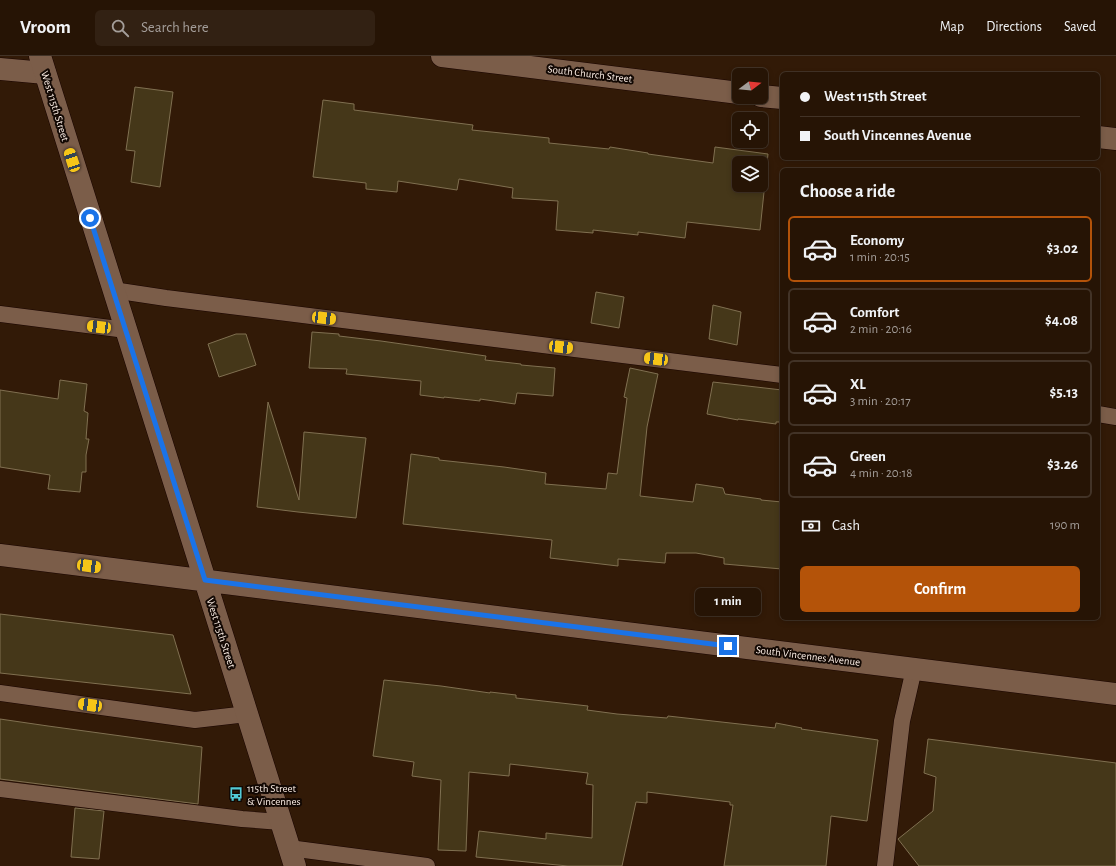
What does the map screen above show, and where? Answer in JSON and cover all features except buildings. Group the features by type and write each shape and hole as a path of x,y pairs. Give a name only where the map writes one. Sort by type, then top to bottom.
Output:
{"street":[{"name":"South Church Street","path":"442,56 732,92"},
{"path":"0,69 42,64"},
{"name":"West 115th Street","path":"42,64 292,857"},
{"path":"768,97 780,98"},
{"path":"1100,137 1116,139"},
{"name":"South Vincennes Avenue","path":"0,555 1116,694"}],"lane":[{"path":"113,290 166,298 780,375"},
{"path":"0,314 126,330"},
{"path":"1100,414 1116,416"},
{"path":"884,866 902,721 914,669"},
{"path":"0,692 195,720 247,714"},
{"path":"0,789 242,819 281,822"},
{"path":"292,857 428,866"}],"place":[{"name":"115th Street & Vincennes","path":"236,794"}],"route":[{"path":"90,218 205,580 728,646"}]}
